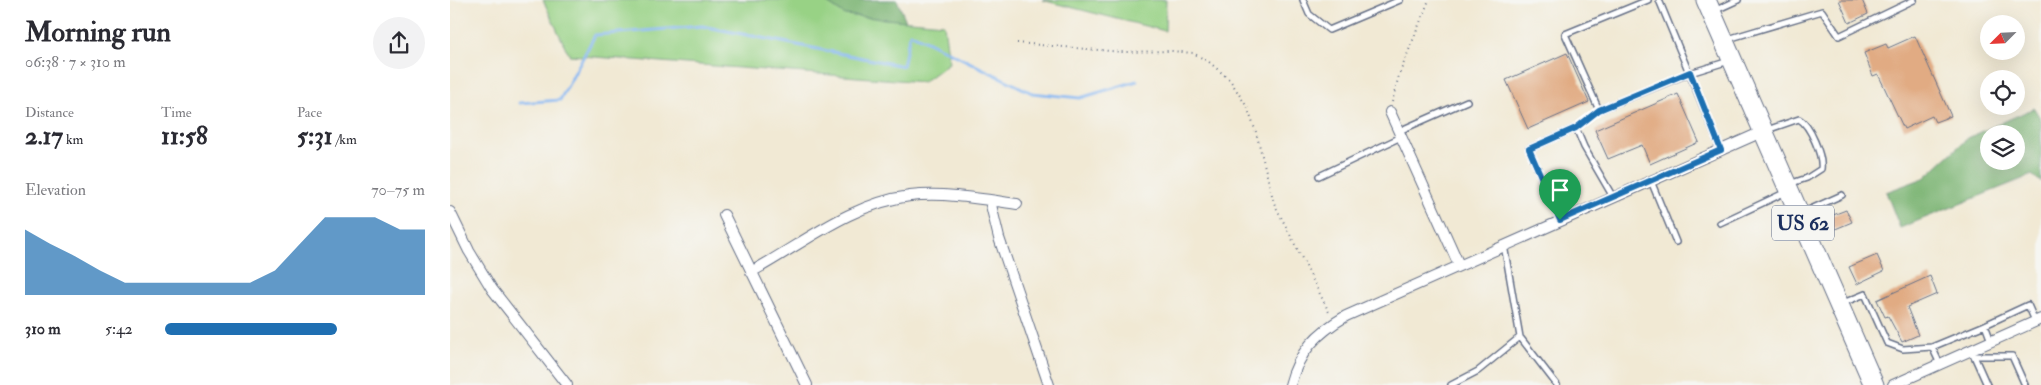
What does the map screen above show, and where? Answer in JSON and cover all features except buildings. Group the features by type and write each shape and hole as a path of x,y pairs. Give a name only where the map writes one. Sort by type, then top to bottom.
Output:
{"highway":[{"name":"US 62","path":"1708,6 1874,385"}],"street":[{"path":"1390,112 1459,265"},
{"path":"1290,385 1303,353 1325,328 1334,323 1504,244 1764,131"},
{"path":"751,272 852,213 876,204 908,196 925,195 1017,204"},
{"path":"990,200 999,238 1049,385"},
{"path":"450,212 492,289 567,385"},
{"path":"724,215 807,385"},
{"path":"1893,385 1940,364 1972,353 1991,341 2038,320"}],"lane":[{"path":"1303,0 1309,14 1329,30 1400,0"},
{"path":"1648,0 1565,34 1599,110 1690,72 1732,60"},
{"path":"1658,0 1690,72 1721,150"},
{"path":"1708,6 1738,0"},
{"path":"1724,41 1822,11 1839,36 1914,0"},
{"path":"1319,176 1467,102"},
{"path":"1720,223 1821,169 1822,160 1805,123 1799,119 1764,131"},
{"path":"1560,220 1529,149 1576,128 1584,147 1614,197"},
{"path":"1651,181 1676,242"},
{"path":"1799,214 1842,195"},
{"path":"1504,244 1520,337 1557,385"},
{"path":"1839,305 1865,294 1887,343 1904,350 1932,347 2028,305 2038,320"},
{"path":"1985,325 1991,341"},
{"path":"1452,385 1478,370 1520,337"},
{"path":"1932,347 1940,364"},
{"path":"1987,385 1972,353 2012,356 2025,385"}],"path":[{"path":"1390,112 1399,76 1429,0"},
{"path":"1018,43 1122,52 1172,50 1193,53 1209,62 1230,80 1247,107 1274,203 1334,323"},
{"path":"1576,128 1599,110"}],"green space":[{"path":"543,0 823,0 845,15 944,24 949,63 923,82 569,55"},
{"path":"823,0 897,0 906,21 845,15"},
{"path":"1042,0 1166,0 1165,31"},
{"path":"2034,108 2041,120 2041,182 2032,175 1900,228 1886,192 1924,178 1968,138 1980,133 1980,170 2025,170 2025,125 1997,125 2019,115 2025,115 2025,112"}],"waterway":[{"path":"519,103 560,100 595,35 702,26 903,66 910,33 1032,93 1080,98 1137,81"}],"route":[{"path":"1690,72 1721,150 1560,220 1529,149 1549,142 1576,128 1599,110 1690,72"}]}
